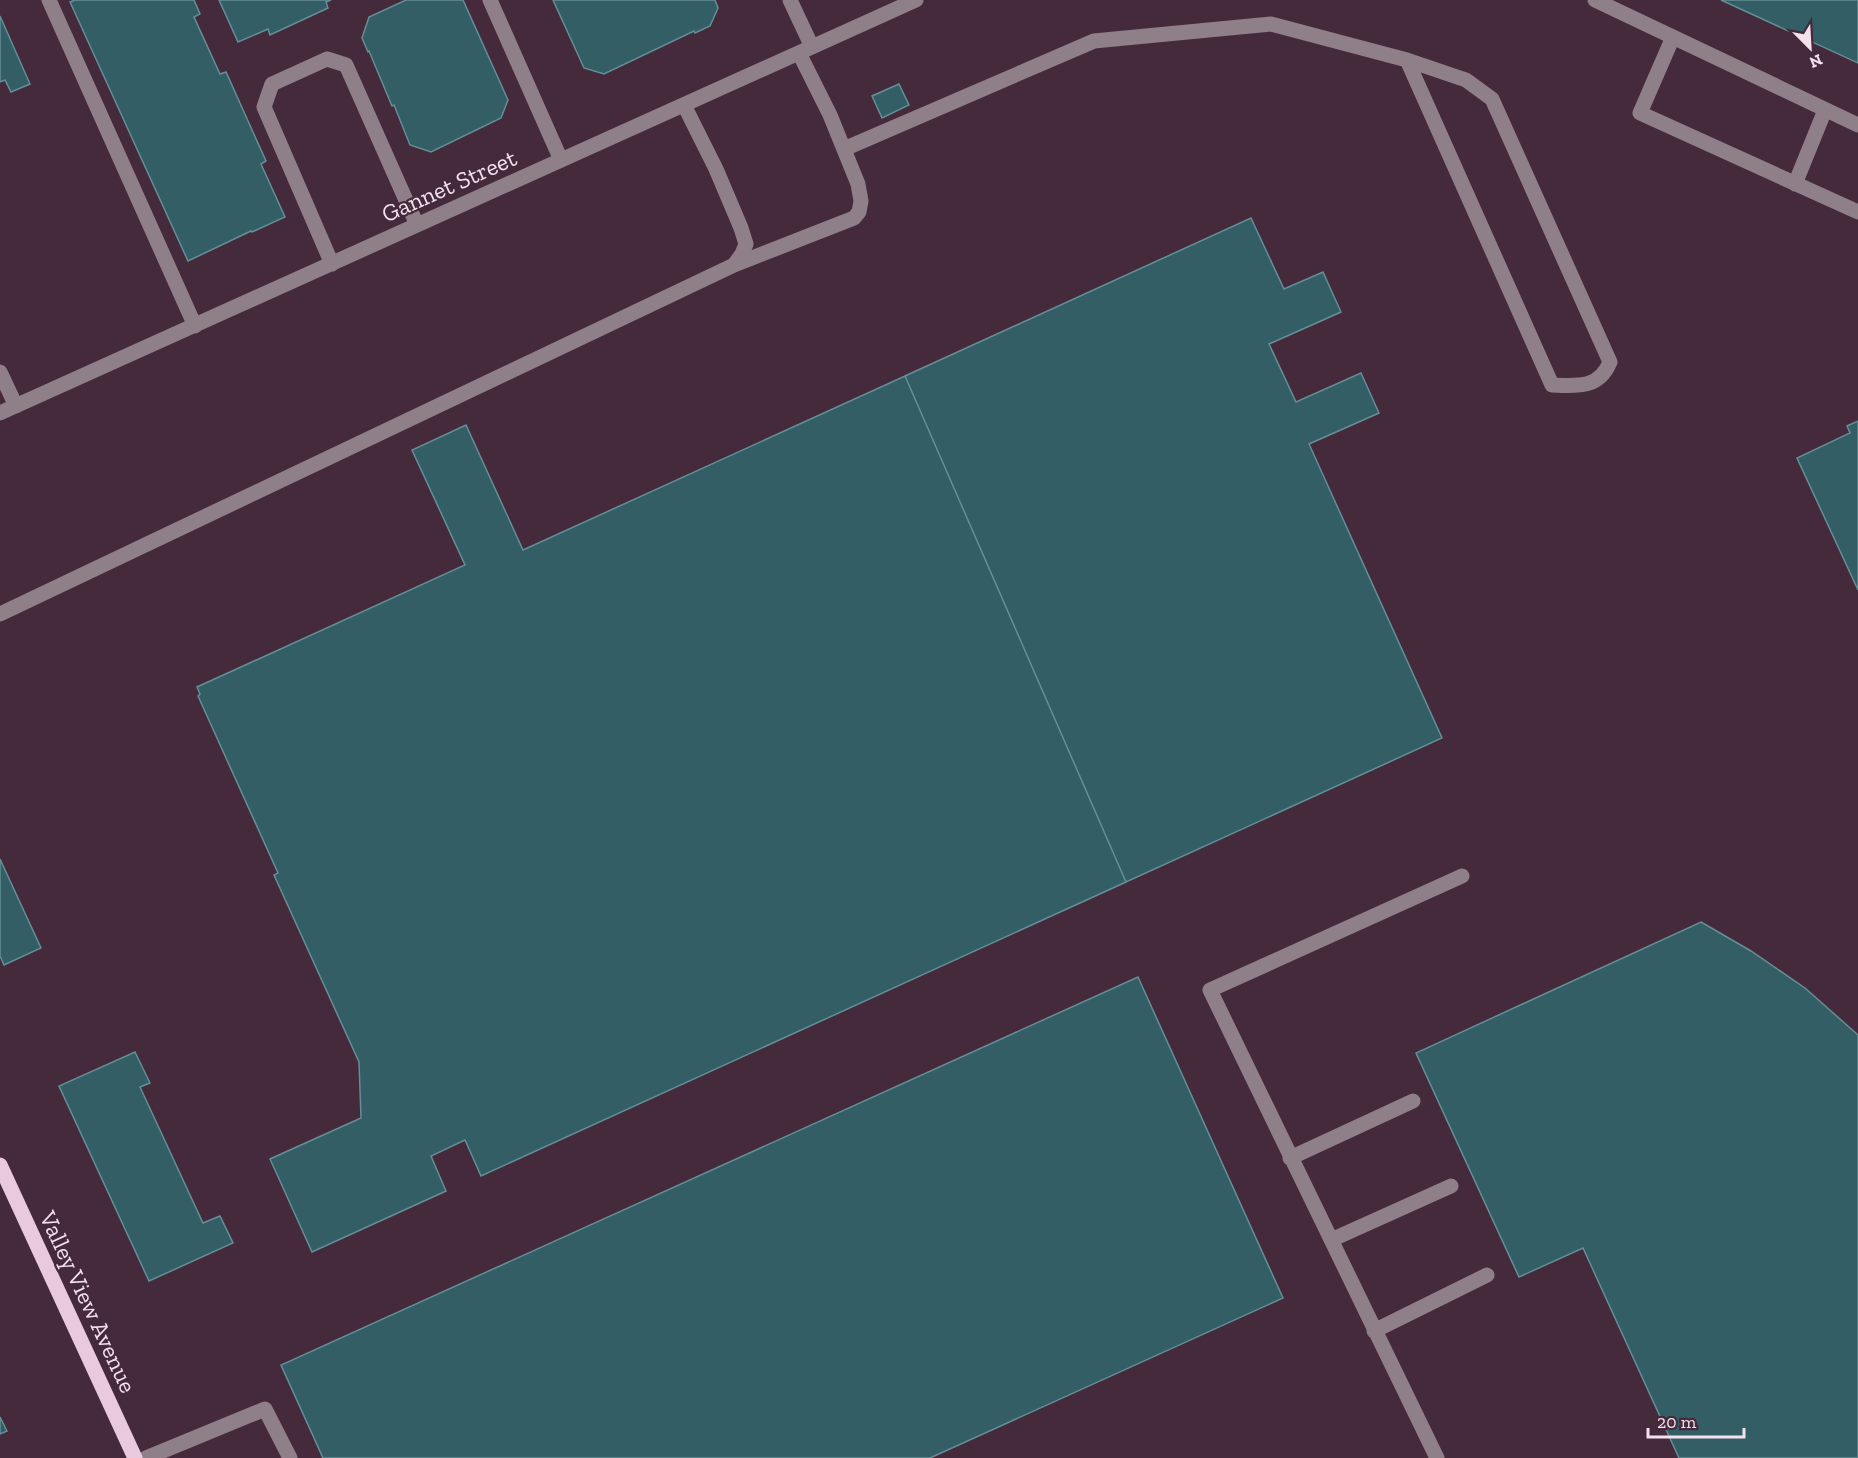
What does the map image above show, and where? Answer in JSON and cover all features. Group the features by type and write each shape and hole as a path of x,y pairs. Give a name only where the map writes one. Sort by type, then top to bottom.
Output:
{"main road":[{"name":"Valley View Avenue","path":"0,1165 135,1458"}],"street":[{"path":"49,0 195,326"},
{"path":"490,0 561,160"},
{"path":"0,614 734,265 854,218 859,212 861,201 858,184 830,115 790,0"},
{"name":"Gannet Street","path":"0,413 916,0"},
{"path":"1595,0 1858,125"},
{"path":"844,149 1094,41 1272,24 1407,60 1466,80 1492,99 1610,362 1605,374 1583,386 1552,385 1407,60"},
{"path":"1673,37 1640,112 1858,212"},
{"path":"332,264 264,106 272,84 327,59 346,65 417,225"},
{"path":"684,105 716,169 741,228 746,244 734,265"},
{"path":"1795,184 1825,110"},
{"path":"0,372 16,406"},
{"path":"1437,1458 1210,990 1462,876"},
{"path":"1290,1158 1413,1101"},
{"path":"1330,1240 1452,1186"},
{"path":"1374,1330 1487,1275"},
{"path":"146,1458 265,1408 290,1458"}],"building":[{"path":"75,0 194,0 200,14 194,17 220,74 226,72 266,161 261,164 285,217 188,261 70,2"},
{"path":"219,0 331,0 326,2 328,8 270,35 268,29 238,42"},
{"path":"406,0 463,0 508,100 501,118 431,152 410,145 362,38 369,17"},
{"path":"553,0 715,0 718,8 710,26 695,33 694,31 604,74 584,68"},
{"path":"1721,0 1858,0 1858,63"},
{"path":"0,16 30,84 11,92 5,80 0,82"},
{"path":"899,84 909,105 882,118 872,96"},
{"path":"1251,218 1284,289 1323,272 1341,312 1269,344 1296,402 1361,373 1379,413 1309,444 1442,738 1126,882 905,376"},
{"path":"905,376 1126,882 481,1176 465,1140 431,1156 446,1191 312,1252 270,1159 361,1118 359,1062 274,875 278,873 198,696 200,694 197,687 465,565 412,450 466,425 523,550"},
{"path":"1858,421 1858,590 1797,458 1850,433 1847,426"},
{"path":"0,859 41,948 4,965 0,956"},
{"path":"1701,922 1751,951 1805,988 1858,1035 1858,1458 1679,1458 1583,1248 1519,1277 1416,1053"},
{"path":"1138,977 1283,1298 930,1458 323,1458 281,1365"},
{"path":"135,1052 150,1083 140,1087 203,1223 220,1216 233,1243 149,1281 59,1086"},
{"path":"0,1417 7,1431 0,1434"}]}
